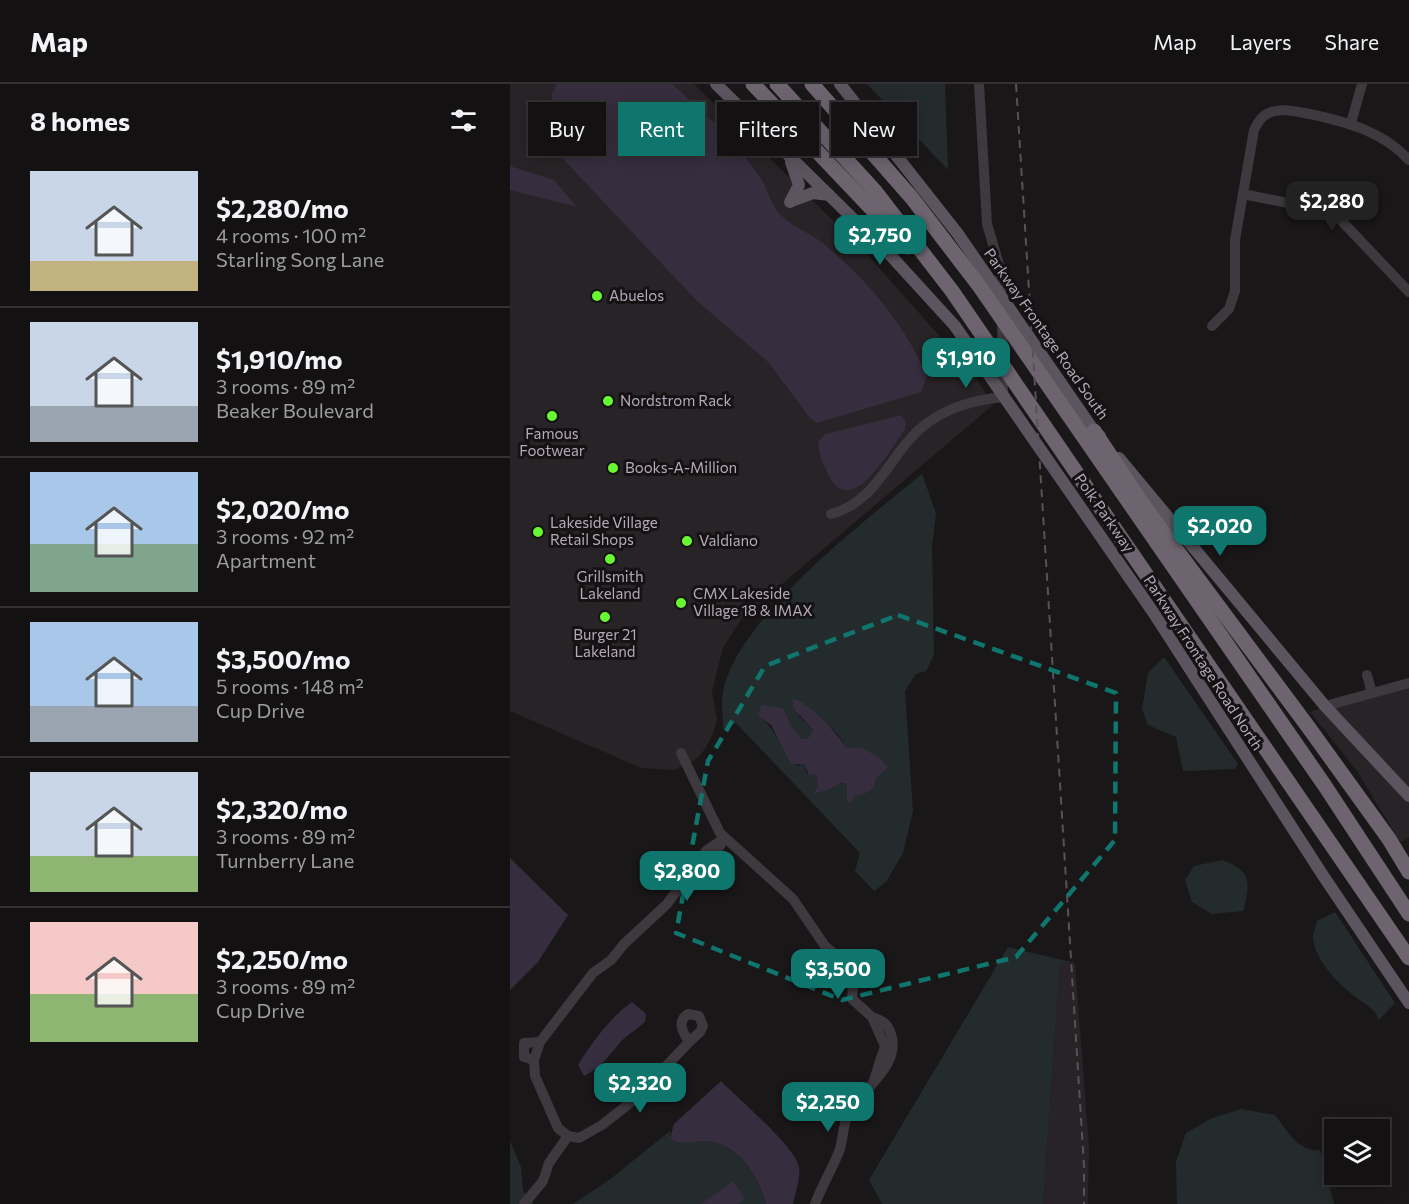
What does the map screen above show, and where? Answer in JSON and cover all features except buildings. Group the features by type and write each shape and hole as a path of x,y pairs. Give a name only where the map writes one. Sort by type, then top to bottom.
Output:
{"highway":[{"path":"753,84 961,303"},
{"name":"Polk Parkway","path":"777,84 875,191 961,303 1409,958"},
{"name":"Polk Parkway","path":"812,84 905,189 980,287 1324,786 1409,914"},
{"path":"1094,431 1141,502 1309,728 1389,839 1409,872"}],"main road":[{"name":"Parkway Frontage Road North","path":"716,84 734,102"},
{"name":"Parkway Frontage Road South","path":"840,84 979,264 1094,431 1105,440 1325,706 1409,796"},
{"path":"787,156 799,184 790,202 813,193 830,195"},
{"name":"Parkway Frontage Road North","path":"788,156 922,288 986,368 1159,620 1313,860 1409,1003"}],"street":[{"path":"831,514 849,508 873,489 908,440 932,420 966,404 1003,397 1000,267 987,224 979,84"},
{"path":"1352,123 1362,84"},
{"path":"1212,326 1229,309 1235,291 1235,240 1254,130 1262,117 1271,112 1289,110 1352,123 1381,137 1409,160"},
{"path":"1243,194 1323,210 1338,217 1409,292"},
{"path":"1367,675 1372,693"},
{"path":"1325,706 1409,683"},
{"path":"681,753 713,822 725,838 793,899 825,946 843,961 861,971 853,985 852,999 872,1017 881,1019 887,1025 888,1040 874,1080 846,1118 840,1147 815,1204"},
{"path":"689,1042 650,1085 621,1112 585,1136 568,1136 558,1128 537,1083 534,1060 540,1041 593,973 611,960 624,944 667,904 706,851 725,838"},
{"path":"524,1204 543,1180 549,1163 568,1136"}],"highlighted area":[{"path":"898,615 1116,693 1115,840 1016,957 842,1000 676,933 708,761 765,666"}],"shaded area":[{"path":"510,84 694,84 717,107 717,156 767,156 866,253 974,375 993,405 742,618 723,648 712,691 717,719 713,734 705,749 695,760 674,770 641,768 510,711"},
{"path":"557,84 672,84 692,102 618,102 618,156 705,156 705,114 717,126 717,156 744,156 760,177 782,216 824,244 870,288 883,304 907,338 927,376 921,392 817,423 810,418 768,362 696,300 564,160 563,156 606,156 606,102 551,102 552,93"},
{"path":"867,84 945,84 948,170 917,137 917,102 884,102"},
{"path":"510,166 554,180 577,207 510,190"},
{"path":"901,415 906,422 905,429 881,464 859,486 848,490 838,488 823,463 818,442 825,434"},
{"path":"922,474 936,513 932,546 934,655 926,671 916,674 905,691 913,811 903,853 886,882 874,891 855,871 860,853 736,723 723,728 723,692 733,664 752,634 777,603 838,544","holes":["761,706 783,708 792,727 802,739 808,738 813,730 798,715 813,718 827,725 843,741 846,748 859,748 888,768 876,778 875,786 867,793 855,796 850,805 847,801 847,784 840,783 831,789 814,793 818,786 816,773 807,774 805,765 797,766 770,727 759,716"]},
{"path":"1164,657 1238,764 1235,769 1183,771 1176,737 1148,725 1142,709 1148,673"},
{"path":"1409,687 1409,791 1332,708"},
{"path":"793,699 806,705 822,719 846,748 861,747 881,759 888,768 876,778 875,786 867,793 855,796 850,805 847,801 847,784 840,783 831,789 813,794 818,786 816,774 809,776 805,765 791,764 771,725 758,716 761,705 783,708 792,727 802,739 808,738 813,730 793,708"},
{"path":"1321,708 1409,802 1409,838 1400,842 1357,771 1310,712"},
{"path":"510,858 568,915 538,962 510,990"},
{"path":"1222,860 1239,868 1246,879 1248,885 1243,911 1212,914 1192,902 1185,880 1194,866"},
{"path":"1335,912 1395,1003 1379,1020 1371,1009 1334,977 1318,955 1313,937 1317,921"},
{"path":"1008,947 1075,963 1060,962 1043,1204 882,1204 869,1180"},
{"path":"1060,961 1075,963 1089,1146 1088,1204 1043,1204"},
{"path":"632,1002 646,1014 645,1022 624,1038 599,1066 584,1076 578,1065 583,1057 609,1023"},
{"path":"721,1081 777,1135 795,1158 799,1167 799,1176 793,1204 766,1204 753,1173 738,1155 729,1149 707,1141 684,1143 670,1138 674,1124"},
{"path":"1241,1109 1275,1115 1299,1144 1312,1150 1320,1150 1324,1165 1324,1185 1329,1185 1334,1204 1177,1204 1176,1161 1186,1133 1212,1118"},
{"path":"670,1131 670,1138 708,1141 729,1149 753,1173 766,1204 573,1204 609,1180"},
{"path":"510,1141 521,1167 523,1190 534,1204 510,1204"},
{"path":"733,1181 745,1198 738,1204 701,1204"}],"railway":[{"path":"1016,84 1084,1166 1084,1204"}],"place":[{"name":"Abuelos","path":"597,296"},
{"name":"Nordstrom Rack","path":"608,401"},
{"name":"Famous Footwear","path":"552,416"},
{"name":"Books-A-Million","path":"613,468"},
{"name":"Lakeside Village Retail Shops","path":"538,532"},
{"name":"Valdiano","path":"687,541"},
{"name":"Grillsmith Lakeland","path":"610,559"},
{"name":"CMX Lakeside Village 18 & IMAX","path":"681,603"},
{"name":"Burger 21 Lakeland","path":"605,617"}]}
